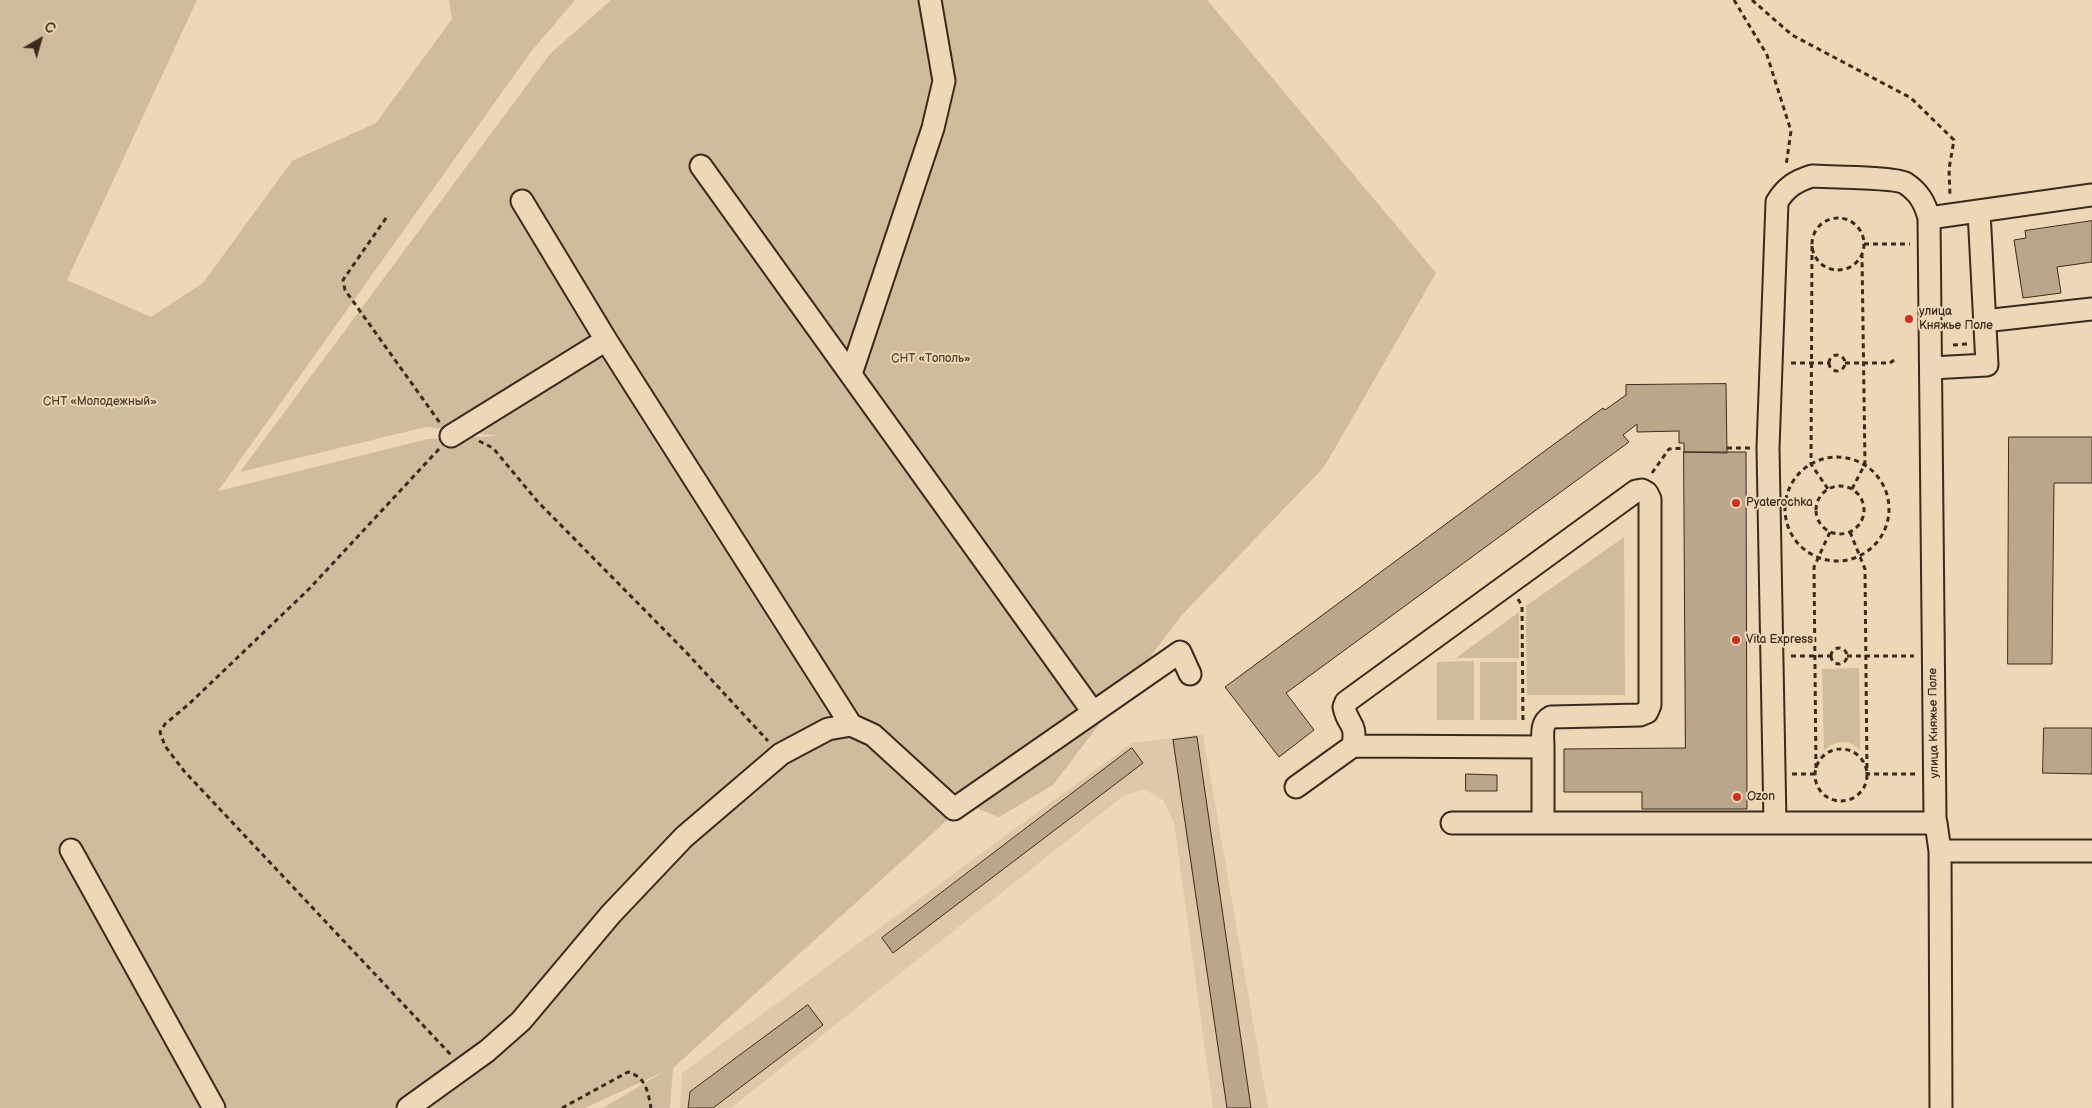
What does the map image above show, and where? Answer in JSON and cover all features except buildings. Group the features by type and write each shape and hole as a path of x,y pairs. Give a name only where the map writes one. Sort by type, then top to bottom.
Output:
{"street":[{"path":"851,374 933,128 944,81 930,0"},
{"path":"701,166 1093,712"},
{"path":"1774,823 1768,448 1777,202 1785,189 1800,180 1812,176 1904,182 1916,191 1925,204 1939,216 2092,196"},
{"path":"522,201 606,340 852,725 873,735 954,808 1180,652 1190,674"},
{"path":"1931,368 1986,365 1979,211"},
{"name":"улица Княжье Поле","path":"1939,216 1929,244 1935,774 1936,823 1940,852 1941,1108"},
{"path":"1984,321 2092,308"},
{"path":"451,436 606,340"},
{"path":"1353,746 1354,728 1345,714 1344,707 1346,702 1636,491 1642,490 1647,493 1650,500 1650,705 1647,712 1640,715 1551,717 1546,720 1533,747 1543,823"},
{"path":"408,1108 487,1051 521,1020 611,914 684,837 780,754 828,729 852,725"},
{"path":"1296,787 1353,746 1533,747"},
{"path":"1452,823 1936,823"},
{"path":"71,850 214,1108"},
{"path":"1940,852 2092,851"}],"path":[{"path":"1734,0 1767,55 1791,131 1785,172"},
{"path":"1752,0 1792,34 1911,98 1954,140 1939,216"},
{"path":"386,218 350,267 343,280 345,290 451,436"},
{"path":"1828,489 1811,464 1812,246 1813,237 1817,230 1830,220 1839,219 1854,224 1860,231 1864,244 1862,255 1865,464 1852,489"},
{"path":"1864,244 1929,244"},
{"path":"1812,246 1819,262 1834,270 1850,267 1862,255"},
{"path":"1837,355 1844,359 1845,363 1844,368 1837,372 1832,371 1828,363 1829,359 1837,355"},
{"path":"1845,363 1890,364 1894,360"},
{"path":"1771,363 1828,363"},
{"path":"451,436 470,437 493,448 538,502 685,651 780,754"},
{"path":"451,436 310,588 189,704 165,724 160,732 165,746 184,772 463,1068"},
{"path":"1642,490 1666,452 1673,448 1684,448"},
{"path":"1833,456 1850,458 1865,464 1878,476 1886,490 1890,507 1888,524 1880,539 1869,551 1854,558 1836,561 1819,558 1804,549 1792,535 1786,519 1785,501 1790,484 1801,470 1811,464 1833,456"},
{"path":"1839,486 1852,489 1860,496 1864,511 1859,526 1850,532 1838,534 1830,532 1818,521 1816,513 1819,498 1828,489 1839,486"},
{"path":"1830,532 1814,567 1816,768 1818,785 1822,792 1837,801 1846,801 1860,793 1865,786 1867,774 1865,569 1850,532"},
{"path":"1509,583 1522,606 1533,747"},
{"path":"1830,656 1835,649 1839,648 1843,649 1847,656"},
{"path":"1772,656 1830,656"},
{"path":"1830,656 1832,660 1839,664 1846,660 1847,656"},
{"path":"1847,656 1934,656"},
{"path":"1816,768 1826,754 1842,749 1858,755 1863,762 1867,774"},
{"path":"1867,774 1935,774"},
{"path":"562,1108 628,1072 637,1075 646,1086 651,1108"}],"shaded area":[{"path":"1203,734 1268,1108 1213,1108 1174,822 1163,800 1144,789 1123,796 731,1108 680,1108 682,1073 1132,743"}],"green space":[{"path":"0,0 197,0 67,280 151,317 203,283 292,161 376,123 452,19 449,0 575,0 530,53 218,491 428,439 499,436 426,427 240,472 550,54 611,0 1207,0 1436,273 1324,467 1181,616 1053,785 999,817 965,804 673,1068 670,1108 603,1108 665,1071 585,1108 0,1108"},
{"path":"1624,537 1625,695 1527,695 1526,606"},
{"path":"1519,612 1519,658 1456,658"},
{"path":"1474,661 1474,720 1437,720 1437,662"},
{"path":"1480,662 1517,662 1517,720 1480,720"},
{"path":"1859,668 1860,750 1856,746 1842,742 1833,744 1824,750 1822,669"}],"place":[{"name":"улица Княжье Поле","path":"1909,319"},
{"name":"Pyaterochka","path":"1736,503"},
{"name":"Vita Express","path":"1736,640"},
{"name":"Ozon","path":"1737,797"}],"park label":[{"name":"СНТ «Тополь»","path":"931,359"},
{"name":"СНТ «Молодежный»","path":"100,402"}]}
